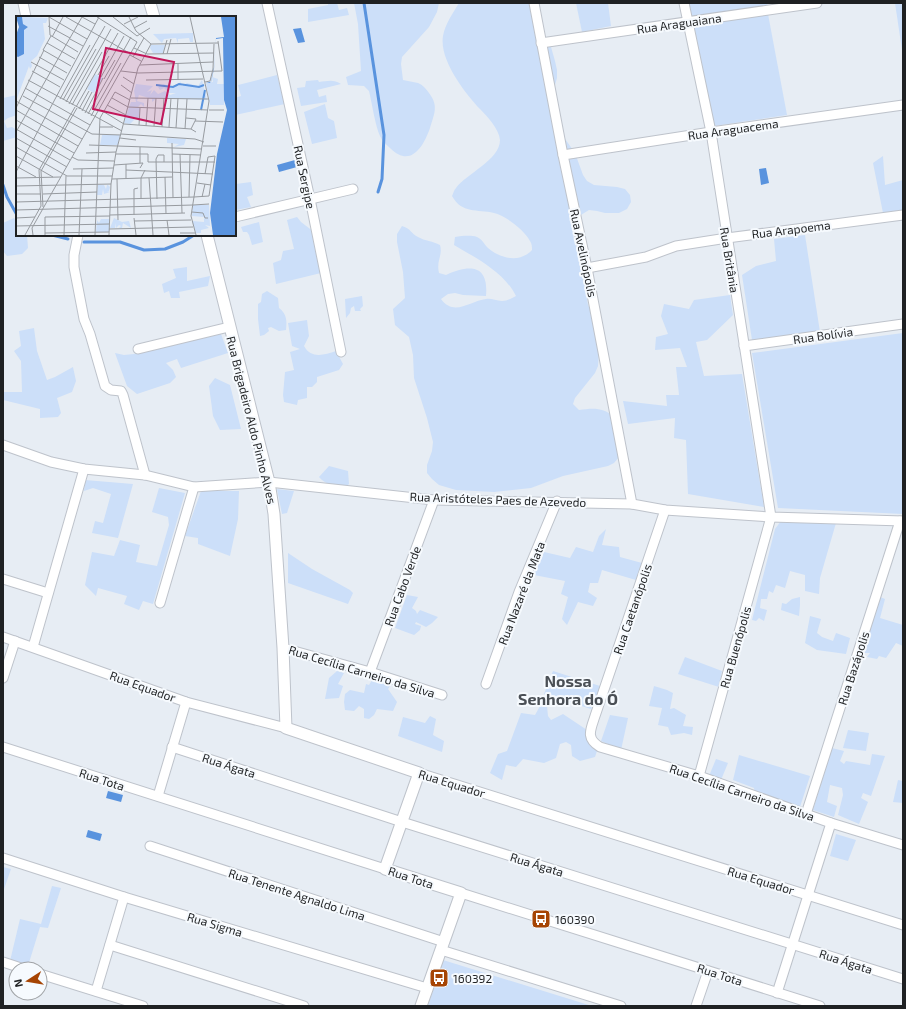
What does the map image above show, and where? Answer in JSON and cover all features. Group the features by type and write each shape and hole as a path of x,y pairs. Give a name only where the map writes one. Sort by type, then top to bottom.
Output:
{"street":[{"path":"23,3 26,16"},
{"path":"150,3 154,16"},
{"name":"Rua Sergipe","path":"267,3 310,199 341,352"},
{"name":"Rua Avelinópolis","path":"534,3 632,504"},
{"name":"Rua Britânia","path":"684,3 710,132 771,517"},
{"name":"Rua Araguaiana","path":"542,43 817,3"},
{"name":"Rua Araguacema","path":"563,155 710,132 903,105"},
{"path":"236,218 353,189"},
{"name":"Rua Arapoema","path":"587,268 646,258 676,246 903,215"},
{"path":"78,236 74,255 74,267 84,319 90,334 105,386 111,390 121,391 123,395 145,475"},
{"name":"Rua Brigadeiro Aldo Pinho Alves","path":"207,236 269,482 274,514 283,648 286,728"},
{"name":"Rua Bolívia","path":"744,346 903,324"},
{"path":"138,349 229,327"},
{"name":"Rua Aristóteles Paes de Azevedo","path":"3,445 51,462 84,469 145,475 194,487 269,482 434,500 557,501 632,504 665,510 771,517 901,521"},
{"path":"33,647 84,469"},
{"path":"160,603 194,487"},
{"name":"Rua Cabo Verde","path":"370,672 434,500"},
{"name":"Rua Nazaré da Mata","path":"486,684 519,592 557,501"},
{"name":"Rua Caetanópolis","path":"591,731 665,510"},
{"name":"Rua Buenópolis","path":"700,776 771,517"},
{"name":"Rua Bazápolis","path":"806,814 901,521"},
{"path":"3,579 48,593"},
{"name":"Rua Equador","path":"3,637 186,702 286,728 419,773 903,925"},
{"path":"3,678 15,641"},
{"name":"Rua Cecília Carneiro da Silva","path":"283,648 370,672 442,695"},
{"path":"158,796 186,702"},
{"name":"Rua Cecília Carneiro da Silva","path":"591,731 590,736 593,743 600,747 700,776 831,823 903,845"},
{"name":"Rua Tota","path":"3,747 820,1006"},
{"name":"Rua Ágata","path":"172,747 402,822 903,979"},
{"path":"385,869 419,773"},
{"path":"777,993 831,823"},
{"name":"Rua Tenente Agnaldo Lima","path":"150,846 621,1006"},
{"name":"Rua Sigma","path":"3,858 124,897 427,988"},
{"path":"421,1006 460,892"},
{"path":"96,991 124,897"},
{"path":"110,945 304,1006"},
{"path":"696,1006 708,970"},
{"path":"48,976 143,1006"}],"shaded area":[{"path":"328,3 337,3 339,10 347,8 349,15 308,22 308,9 328,5"},
{"path":"354,3 439,3 437,12 429,27 402,57 401,64 403,80 418,83 423,86 432,98 435,106 430,128 424,142 415,153 410,156 397,154 380,136 369,91 364,86 348,85 346,77 361,71 358,24"},
{"path":"459,3 534,3 539,26 551,47 557,70 557,78 553,92 561,133 575,153 583,175 587,181 594,185 625,189 630,195 631,202 627,209 619,213 605,213 589,210 576,218 572,227 574,241 581,253 584,267 585,289 588,305 594,317 599,351 598,366 595,373 575,398 573,404 579,410 598,409 606,411 614,417 619,457 614,463 608,466 563,476 531,488 494,492 456,490 439,485 432,479 427,473 427,465 432,451 433,442 414,378 413,355 409,337 395,325 393,309 405,298 403,272 397,242 397,234 402,226 408,228 418,237 440,245 441,252 438,265 439,273 446,275 462,269 475,269 484,277 486,296 463,295 455,293 448,294 441,299 451,307 462,306 486,299 504,301 516,296 511,287 489,266 454,245 455,237 477,237 493,252 504,257 522,257 532,250 531,243 527,237 509,220 498,214 470,210 460,206 452,196 455,189 461,183 495,154 499,147 500,140 492,123 454,76 445,55 443,45 444,32"},
{"path":"576,3 608,3 611,26 582,32"},
{"path":"689,3 767,3 768,7 692,18"},
{"path":"895,3 903,3 903,50 902,50"},
{"path":"768,14 787,115 714,126 694,25"},
{"path":"277,75 285,104 236,115 236,98 241,96 238,85"},
{"path":"318,80 319,82 333,81 341,84 317,90 319,97 326,95 327,102 301,106 297,88 305,87 306,81"},
{"path":"16,95 16,115 4,121 7,128 12,127 16,129 16,137 3,141 3,98"},
{"path":"325,104 328,118 334,121 337,138 312,144 304,112"},
{"path":"883,156 885,185 903,180 903,210 883,213 873,163"},
{"path":"251,182 253,195 247,197 251,207 236,210 236,184"},
{"path":"297,217 314,232 321,273 276,284 273,263 281,260 283,251 294,249 287,220"},
{"path":"14,218 16,220 16,236 27,236 28,248 22,254 7,256 3,251 3,223"},
{"path":"259,222 263,242 252,245 249,235 247,232 243,232 241,227"},
{"path":"805,235 820,332 752,340 742,275 756,266 776,261 774,239"},
{"path":"187,267 187,281 210,276 208,286 179,292 180,298 171,298 169,291 164,293 162,284 176,278 173,269"},
{"path":"267,291 278,298 279,308 284,313 286,318 286,330 279,331 271,327 268,328 269,331 260,336 258,304 261,302 262,294"},
{"path":"730,295 733,315 707,340 696,342 704,376 742,374 764,507 688,494 686,440 674,438 675,418 628,424 623,401 667,406 666,395 679,395 676,367 687,367 680,348 655,350 656,337 668,334 661,316 664,304 689,309 694,300"},
{"path":"362,296 363,306 360,309 361,311 355,311 354,306 351,308 350,313 346,318 345,299"},
{"path":"307,320 309,336 304,346 307,350 310,353 318,355 336,351 343,364 339,370 317,377 317,382 312,387 307,387 307,398 298,400 297,405 284,402 283,395 285,372 294,370 290,352 300,349 292,346 288,323"},
{"path":"34,328 37,351 47,380 73,367 76,381 72,392 57,398 61,413 58,417 40,418 40,409 3,400 3,392 22,392 21,361 14,351 21,346 19,331"},
{"path":"903,333 903,514 778,508 752,353"},
{"path":"221,334 228,353 181,368 177,359 166,363 173,370 176,377 170,383 137,394 127,386 115,353 124,355 134,354"},
{"path":"215,378 230,385 241,429 220,430 213,416 209,386"},
{"path":"329,466 348,471 349,484 344,488 324,482 319,477"},
{"path":"85,480 133,484 118,538 92,533 95,521 103,523 111,494 93,488 84,491"},
{"path":"159,488 185,493 153,604 143,601 139,610 124,604 127,596 98,588 96,596 85,585 92,552 114,556 120,540 140,545 136,562 157,566 169,525 168,517 152,512"},
{"path":"277,489 294,491 287,513 282,514"},
{"path":"201,491 239,491 238,519 230,556 198,544 198,538 185,536"},
{"path":"781,521 836,523 820,578 819,594 805,591 805,575 790,571 785,588 776,585 773,593 769,591 767,599 761,599 760,608 767,610 764,621 759,618 756,621 752,620 775,529"},
{"path":"606,529 602,545 619,547 620,557 642,563 636,580 602,570 598,583 590,583 588,592 597,598 593,606 578,602 567,625 562,619 568,597 561,594 565,581 534,575 544,552 570,558 576,547 593,552 599,536"},
{"path":"288,553 312,569 350,590 353,593 348,604 288,583"},
{"path":"407,595 418,597 412,608 417,614 420,610 438,617 426,627 416,622 415,624 421,626 420,630 414,635 395,628"},
{"path":"800,597 799,616 781,610 782,603 786,604 792,599"},
{"path":"880,597 885,599 880,618 903,625 903,646 896,643 886,658 879,656 877,659 867,657 870,653 863,653"},
{"path":"810,616 821,619 817,633 822,637 833,641 836,633 850,638 846,654 817,650 805,643"},
{"path":"685,657 722,671 719,687 678,674"},
{"path":"337,671 344,673 338,684 343,686 339,698 325,699 329,678"},
{"path":"553,671 600,686 591,709 544,694"},
{"path":"372,680 390,686 388,689 397,702 393,711 377,709 374,715 369,719 364,718 364,709 359,706 354,711 345,710 345,694 350,690 364,693 366,684 369,685"},
{"path":"654,686 673,693 670,709 674,708 686,715 683,726 693,727 692,735 684,733 671,735 668,727 658,725 662,708 649,706"},
{"path":"540,706 547,706 548,716 551,720 563,714 587,730 589,742 597,751 595,757 580,761 572,756 571,745 566,742 560,744 556,758 544,763 523,759 516,767 506,765 502,780 490,773 498,754 507,751 521,713 535,715"},
{"path":"610,715 628,718 621,750 601,741"},
{"path":"430,716 436,719 433,735 444,741 442,752 398,736 403,717 425,723"},
{"path":"848,730 869,733 866,751 843,748"},
{"path":"832,748 844,751 840,761 844,764 846,761 870,765 872,754 885,756 871,796 863,793 861,798 868,802 859,824 838,815 843,795 842,788 830,785 827,802 837,806 834,817 813,810"},
{"path":"739,755 810,776 800,807 755,794 754,788 733,780"},
{"path":"716,759 728,763 721,780 709,776"},
{"path":"898,780 903,781 903,803 893,802"},
{"path":"836,834 856,840 848,861 830,856"},
{"path":"3,867 11,869 3,892"},
{"path":"52,886 61,888 48,928 40,927 30,961 10,961 20,919 41,924"},
{"path":"443,960 592,1006 428,1006"}],"water":[{"path":"301,28 305,42 298,43 293,29"},
{"path":"295,160 297,167 279,172 277,165"},
{"path":"766,168 769,183 761,185 759,169"},
{"path":"108,791 123,795 121,802 106,798"},
{"path":"88,830 102,834 100,841 86,837"}],"waterway":[{"path":"364,3 384,135 382,179 378,192"},
{"path":"3,185 7,197 16,213"},
{"path":"56,236 68,239"},
{"path":"84,242 120,242 144,250 165,249 183,242 192,236"}],"place":[{"name":"160390","path":"541,919"},
{"name":"160392","path":"439,978"}],"district":[{"name":"Nossa Senhora do Ó","path":"568,689"}]}
